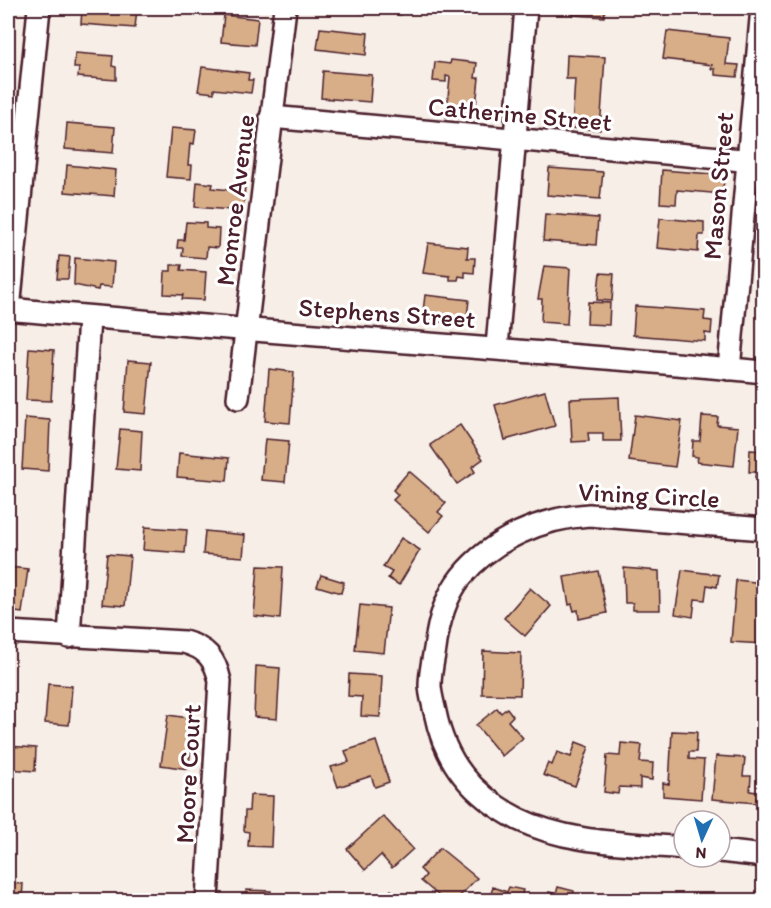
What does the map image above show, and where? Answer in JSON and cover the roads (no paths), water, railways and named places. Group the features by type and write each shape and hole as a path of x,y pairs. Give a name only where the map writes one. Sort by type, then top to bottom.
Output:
{"street":[{"path":"8,309 39,8"},
{"name":"Monroe Avenue","path":"238,398 285,8"},
{"path":"497,347 526,8"},
{"name":"Mason Street","path":"729,369 755,162 762,8"},
{"name":"Catherine Street","path":"271,117 755,162"},
{"name":"Stephens Street","path":"8,309 89,318 497,347 764,372"},
{"path":"8,632 69,637 89,318"},
{"name":"Vining Circle","path":"672,847 593,839 553,831 519,819 486,797 458,770 441,740 430,686 439,620 460,578 482,557 510,536 566,517 589,515 764,529"},
{"name":"Moore Court","path":"69,637 184,642 199,646 217,665 220,681 207,900"},
{"path":"732,853 764,856"}]}
